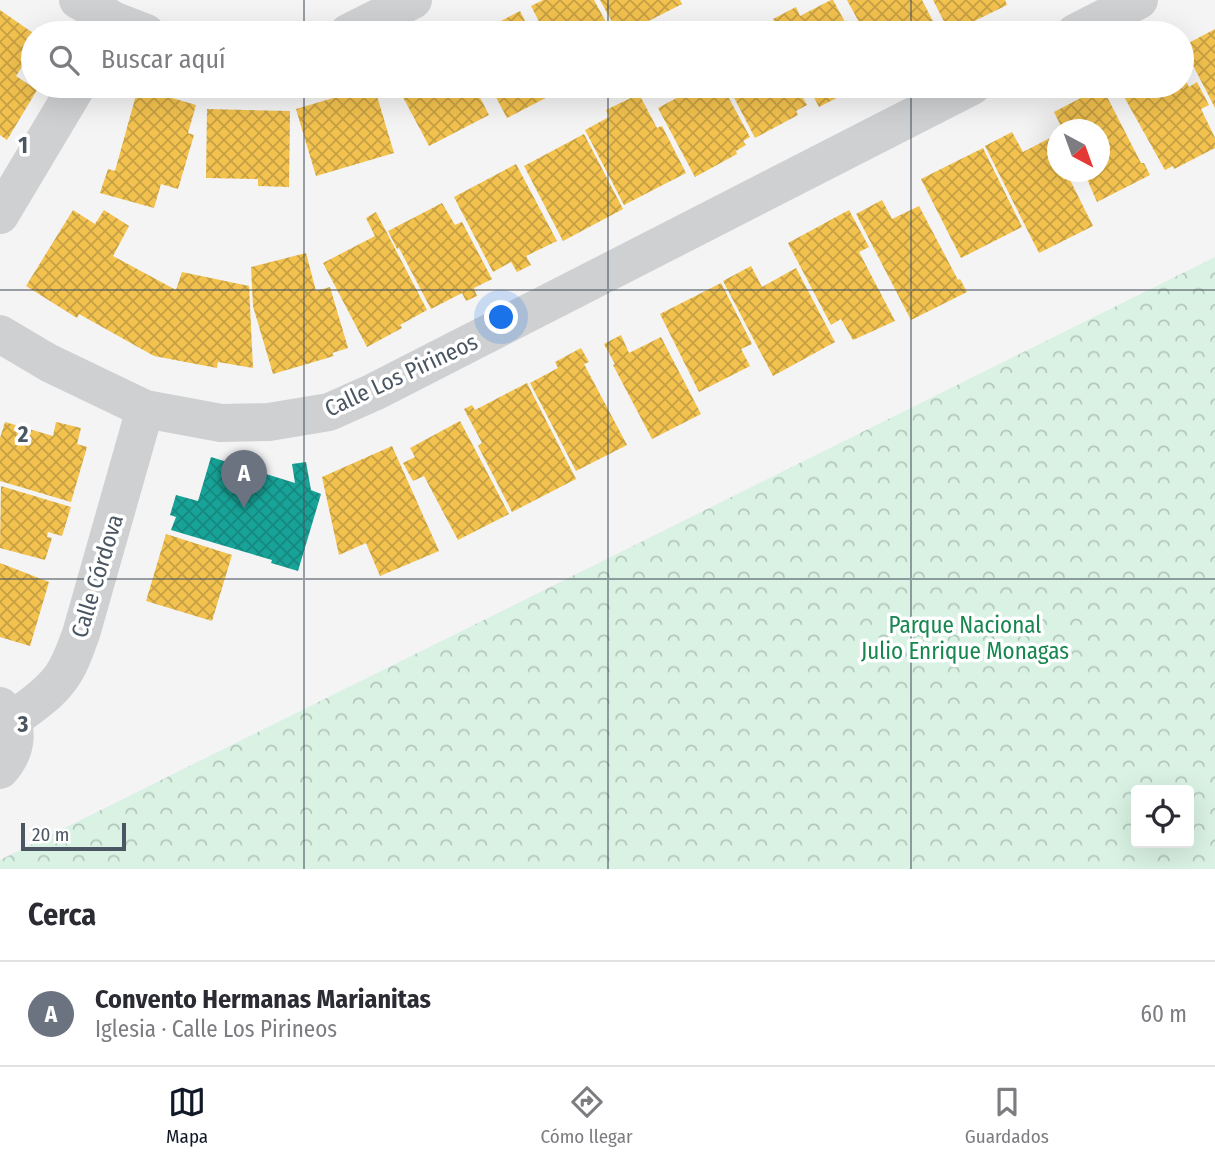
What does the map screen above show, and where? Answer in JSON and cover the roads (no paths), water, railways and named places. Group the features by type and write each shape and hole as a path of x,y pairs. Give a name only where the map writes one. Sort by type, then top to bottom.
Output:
{"street":[{"path":"78,0 111,21"},
{"path":"372,21 413,0"},
{"path":"1098,21 1139,0"},
{"path":"0,215 70,98"},
{"name":"Calle Los Pirineos","path":"0,334 49,363 145,409 220,423 269,422 329,412 374,392 949,98"},
{"name":"Calle Córdova","path":"6,713 41,698 60,680 74,652 145,409"},
{"path":"0,770 14,748 16,734 6,713"}],"place":[{"name":"Convento Hermanas Marianitas","path":"244,508"}],"park label":[{"name":"Parque Nacional Julio Enrique Monagas","path":"965,638"}]}
